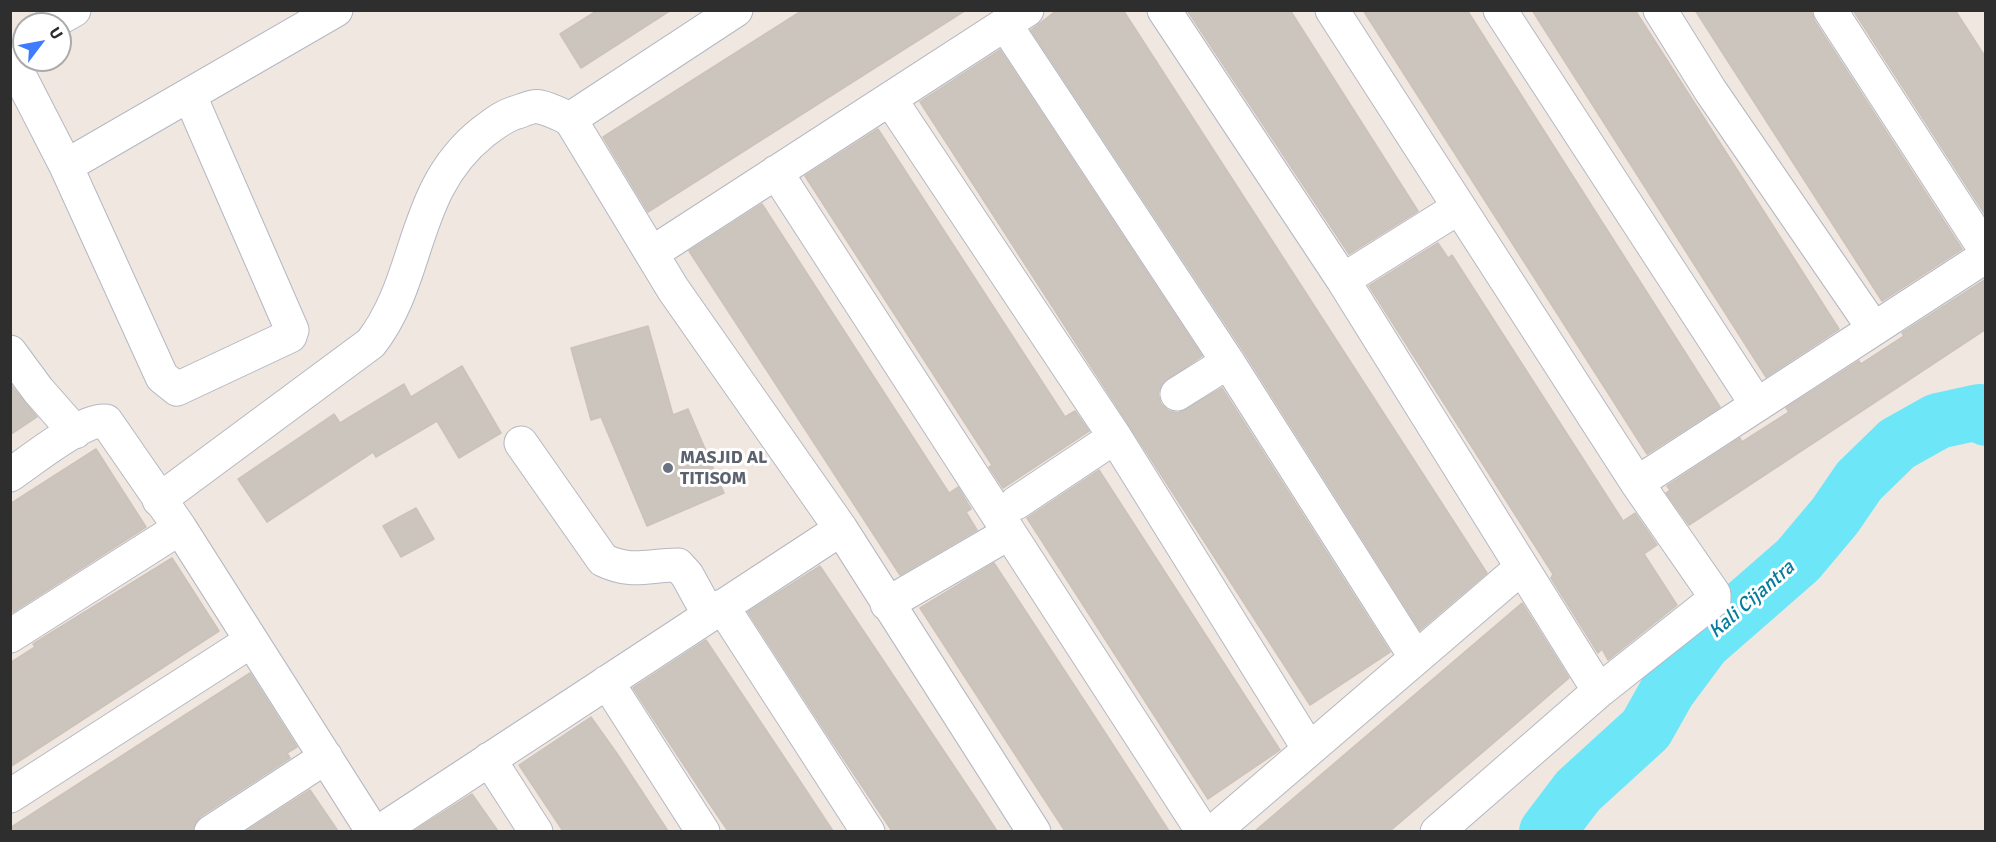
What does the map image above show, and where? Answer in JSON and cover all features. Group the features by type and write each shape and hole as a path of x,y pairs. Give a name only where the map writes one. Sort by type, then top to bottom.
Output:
{"street":[{"path":"66,166 336,10"},
{"path":"570,119 736,10"},
{"path":"1164,10 1342,280 1599,691"},
{"path":"1332,10 1637,483 1711,586 1713,600 1599,691 1437,831"},
{"path":"1500,10 1757,405"},
{"path":"1660,10 1710,90 1874,329"},
{"path":"1830,10 1986,250"},
{"path":"652,253 1016,17 1228,362 1416,658"},
{"path":"10,57 66,166 162,377 177,389 290,336 291,325 190,96"},
{"path":"890,99 1115,436 1309,749"},
{"path":"159,500 370,343 382,329 400,290 419,229 434,191 470,142 503,116 538,106 570,119 673,289 841,529 1034,831"},
{"path":"776,172 1013,518 1203,831"},
{"path":"1342,280 1458,208"},
{"path":"1637,483 1986,256"},
{"path":"10,352 38,390 75,432"},
{"path":"1177,394 1228,362"},
{"path":"10,475 75,432 99,420 106,421 180,528 373,831"},
{"path":"887,604 1013,518 1115,436"},
{"path":"521,443 603,560 632,570 678,566 687,575 716,610 868,831"},
{"path":"10,636 180,528"},
{"path":"379,831 841,529"},
{"path":"1213,831 1521,568"},
{"path":"10,796 251,641"},
{"path":"607,682 703,831"},
{"path":"211,831 326,758"},
{"path":"489,759 536,831"}],"building":[{"path":"598,10 671,10 581,68 560,34"},
{"path":"803,10 966,10 648,212 603,137"},
{"path":"1057,10 1123,10 1487,573 1420,630 1244,352 1031,30"},
{"path":"1187,10 1290,10 1418,211 1349,254"},
{"path":"1363,10 1467,10 1720,407 1647,454"},
{"path":"1532,10 1635,10 1839,329 1766,377"},
{"path":"1695,10 1811,10 1814,20 1962,249 1882,301"},
{"path":"1853,10 1955,10 1986,58 1986,216"},
{"path":"1000,50 1202,356 1161,385 1158,394 1161,404 1169,411 1178,413 1222,388 1390,652 1310,705 920,102"},
{"path":"878,129 1065,417 1075,411 1089,431 1003,488 989,467 992,465 805,176"},
{"path":"762,204 949,493 958,487 971,509 966,512 977,530 900,575 689,251"},
{"path":"1438,243 1448,258 1452,255 1623,521 1635,513 1657,545 1644,554 1677,605 1608,660 1602,649 1598,653 1551,578 1553,574 1369,286"},
{"path":"1986,279 1986,329 1689,525 1666,493 1670,490 1667,486 1740,438 1742,442 1789,412 1786,408 1859,361 1861,364 1904,336 1902,333"},
{"path":"648,326 673,415 688,409 724,493 647,526 601,417 591,420 571,348"},
{"path":"462,366 501,433 459,458 437,421 376,457 373,452 267,522 238,479 334,414 340,423 404,384 411,397"},
{"path":"10,384 37,417 10,435"},
{"path":"96,449 146,527 13,612 10,504"},
{"path":"1099,470 1280,750 1208,799 1027,518"},
{"path":"416,508 434,539 401,557 383,526"},
{"path":"172,558 219,631 10,767 10,663 35,647 33,644"},
{"path":"994,563 1169,831 1065,831 920,608"},
{"path":"820,566 997,831 892,831 827,734 748,612"},
{"path":"1522,603 1569,678 1490,746 1390,831 1255,831"},
{"path":"706,640 833,831 728,831 707,800 633,688"},
{"path":"250,673 297,747 287,753 290,758 201,816 195,823 193,831 10,831 10,828"},
{"path":"591,717 668,831 563,831 519,765"},
{"path":"310,790 338,831 246,831"},
{"path":"472,794 498,831 414,831"}],"waterway":[{"name":"Kali Cijantra","path":"1547,832 1578,791 1646,729 1668,690 1703,643 1798,560 1835,516 1859,481 1897,444 1938,421 1979,412 1986,418"}],"place":[{"name":"MASJID AL TITISOM","path":"668,468"}]}
